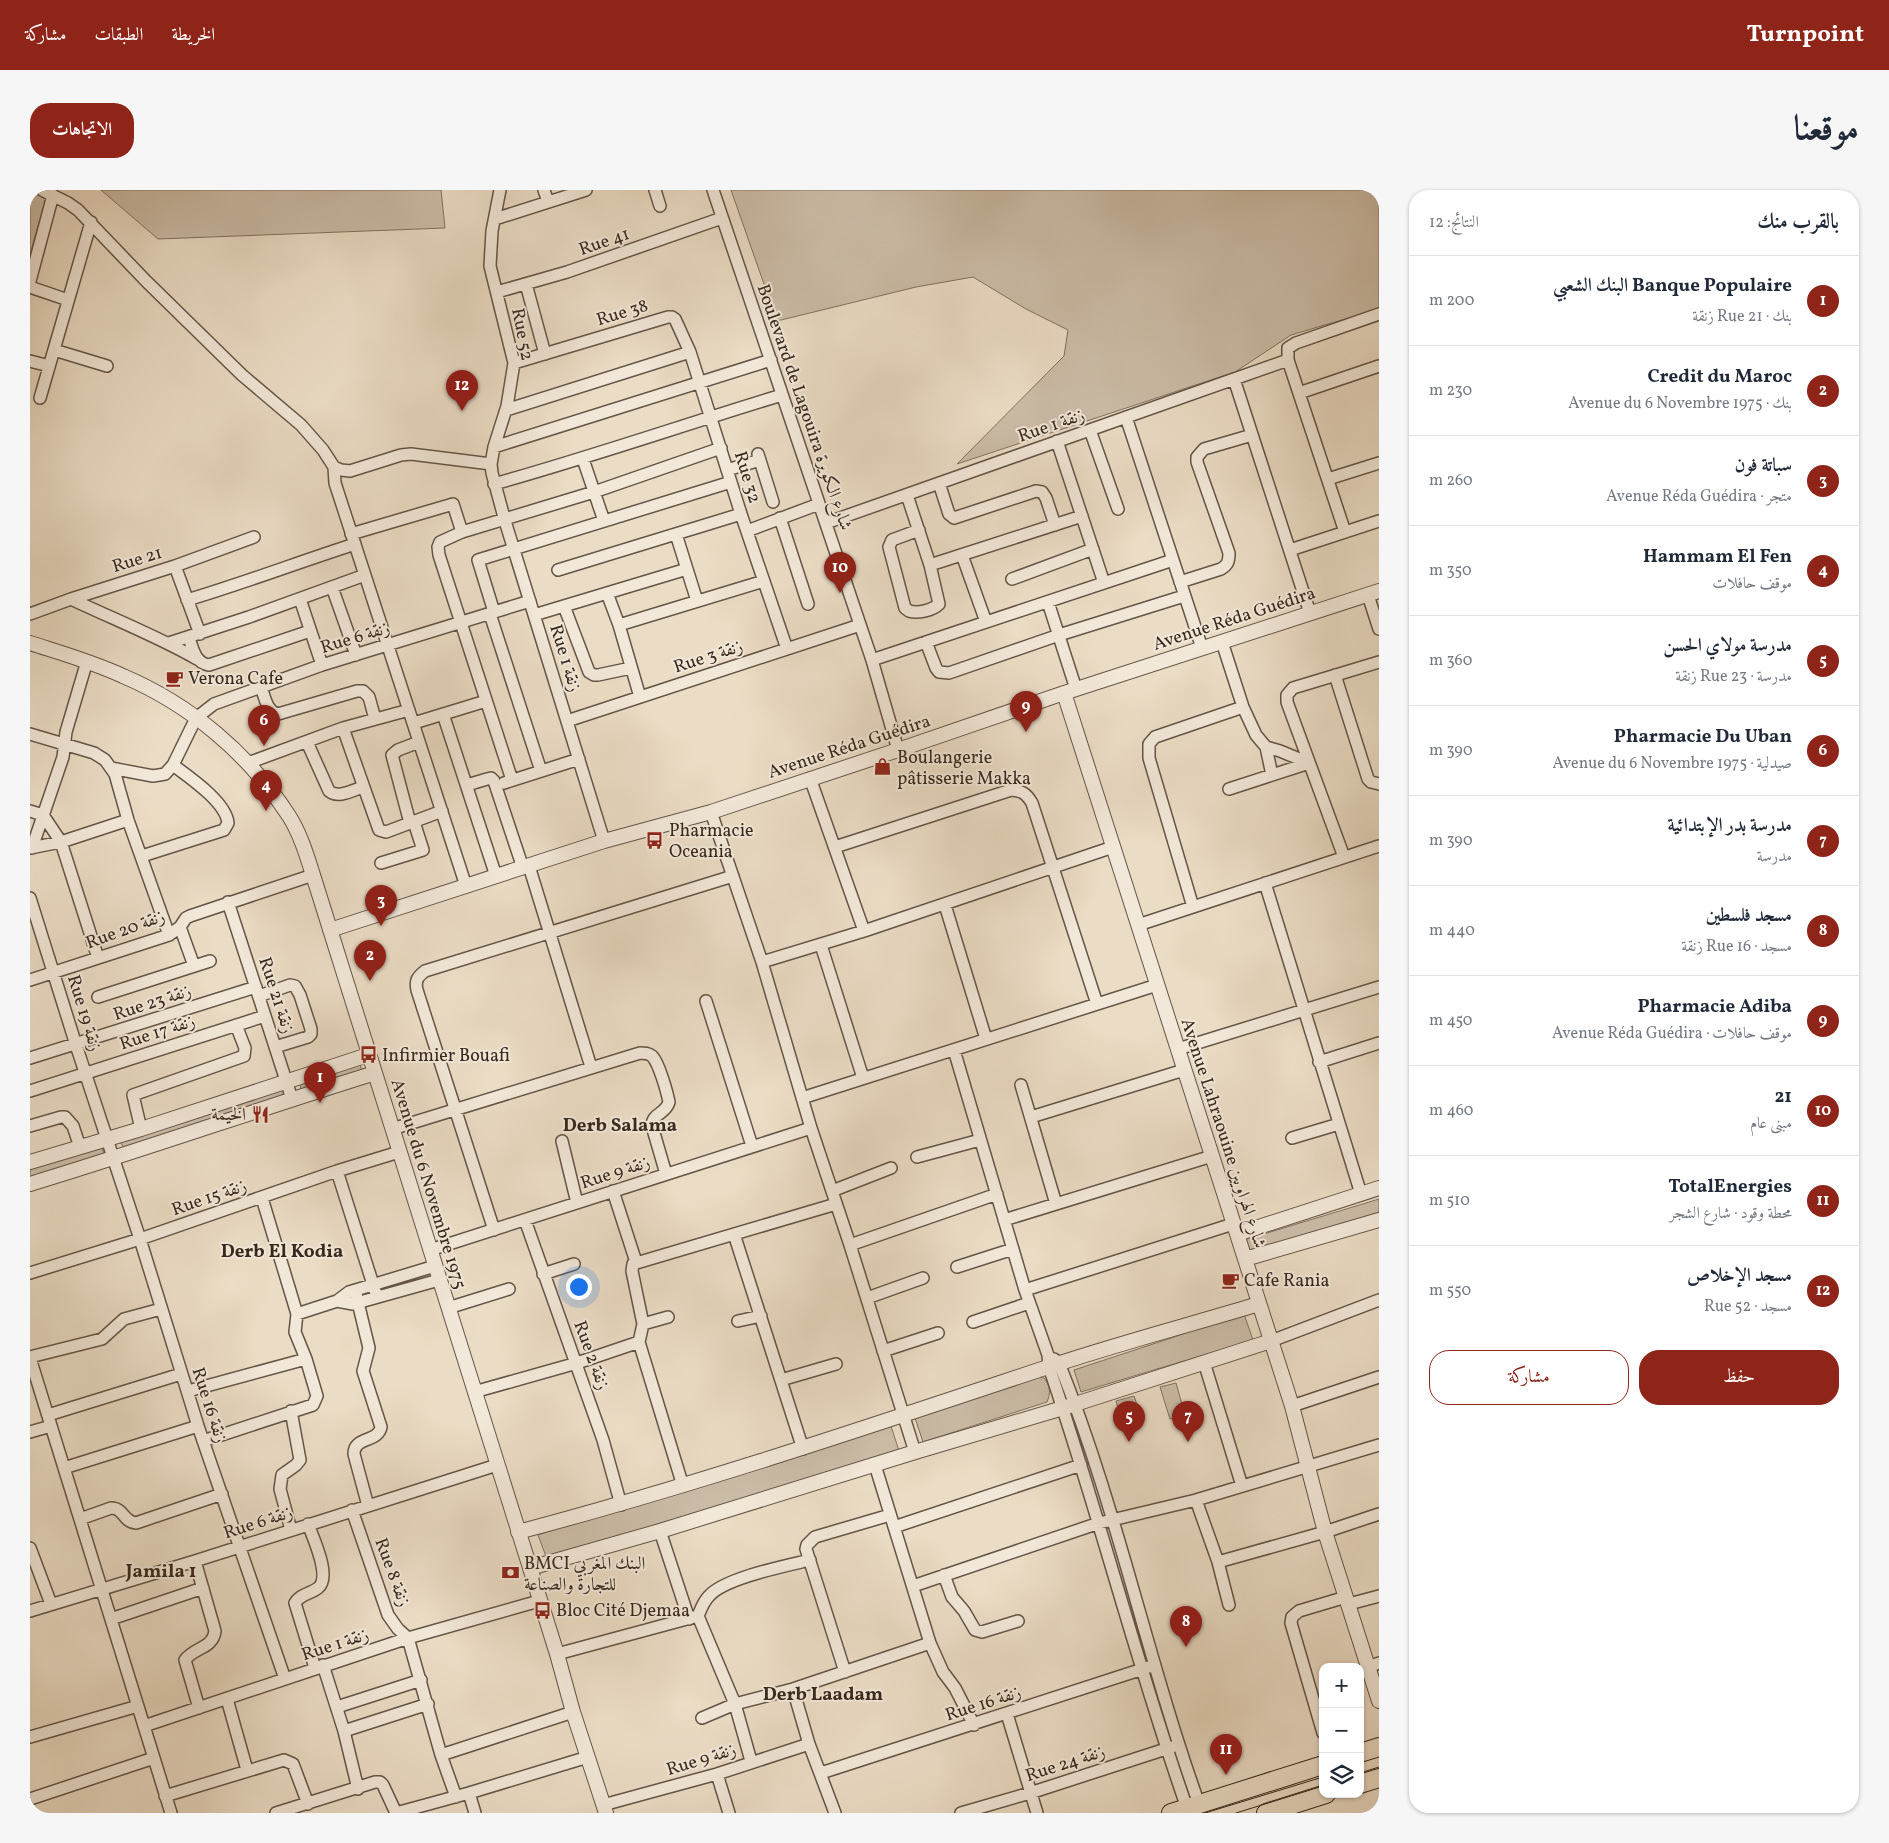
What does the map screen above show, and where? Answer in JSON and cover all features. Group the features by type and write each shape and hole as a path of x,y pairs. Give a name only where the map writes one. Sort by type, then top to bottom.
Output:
{"main road":[{"path":"1364,1752 1379,1747"},
{"path":"1186,1808 1319,1766"},
{"path":"1364,1783 1379,1778"},
{"path":"1266,1813 1319,1796"}],"street":[{"path":"42,190 78,210 146,282 242,375 301,425 324,450 334,467 335,482 364,575 466,886"},
{"name":"Rue 52","path":"494,484 491,464 494,447 506,410 514,363 490,256 500,190"},
{"path":"544,190 548,202"},
{"path":"495,219 586,190"},
{"path":"655,190 660,206"},
{"name":"Boulevard de Lagouira شارع الكويرة","path":"713,190 872,660 898,750"},
{"path":"30,281 53,195"},
{"name":"Rue 41","path":"497,292 567,272 722,218"},
{"path":"40,398 91,222"},
{"path":"526,284 545,354"},
{"path":"30,287 68,300"},
{"path":"1345,532 1288,360 1288,348 1292,344 1379,314"},
{"name":"Rue 38","path":"514,363 672,317 678,323 690,352 699,383"},
{"path":"54,350 107,366"},
{"path":"506,410 690,352"},
{"path":"494,447 770,360"},
{"name":"Rue 1 زنقة","path":"826,523 1288,360"},
{"path":"30,361 49,366"},
{"path":"1299,393 1379,366"},
{"path":"1234,379 1310,613"},
{"name":"Rue 32","path":"699,383 787,649"},
{"path":"494,484 583,459 782,395"},
{"path":"1126,417 1202,648"},
{"path":"1090,430 1118,509"},
{"path":"1180,582 1226,566 1229,560 1229,553 1197,462 1197,457 1204,449 1252,434"},
{"path":"1058,441 1104,583"},
{"path":"512,780 460,623 438,547 440,542 462,532 505,521 720,448"},
{"path":"334,467 350,471 401,455 411,454 491,464"},
{"path":"727,470 759,457 773,502"},
{"path":"583,459 604,522"},
{"path":"1328,479 1379,462"},
{"path":"541,771 492,613 478,560 731,482"},
{"path":"939,483 949,514 954,518 1036,491 1042,492 1046,498 1055,525"},
{"name":"Rue 1 زنقة","path":"494,484 604,842"},
{"path":"907,495 919,530 930,565 939,597 937,607 918,612 909,611 905,608 889,547 892,540 919,530"},
{"path":"187,600 235,586 353,539 453,504 462,532"},
{"path":"747,531 819,504"},
{"path":"558,570 741,514"},
{"path":"930,565 1082,516"},
{"path":"780,518 808,604"},
{"path":"1290,550 1379,521"},
{"path":"676,534 697,602"},
{"name":"Rue 21","path":"30,614 175,566 254,537"},
{"path":"1012,579 1093,549"},
{"path":"962,555 986,622"},
{"path":"872,660 1173,560"},
{"path":"175,566 200,634"},
{"path":"534,614 687,569"},
{"path":"169,643 189,638 364,575"},
{"path":"619,626 764,581"},
{"path":"332,587 356,655"},
{"path":"607,593 640,697"},
{"path":"1374,593 1379,629"},
{"name":"Avenue Réda Guédira","path":"330,930 604,842 711,812 1070,691 1374,593"},
{"path":"926,642 936,668 939,672 944,673 1184,596"},
{"path":"71,599 169,643 205,665 215,664 310,631"},
{"path":"300,599 322,666"},
{"name":"Rue 6 زنقة","path":"196,718 214,704 322,666 530,601"},
{"path":"1048,602 1059,635 1070,691"},
{"path":"564,606 591,674 598,675 631,668"},
{"name":"Rue 3 زنقة","path":"567,721 860,625"},
{"path":"189,638 198,659"},
{"path":"1222,642 1244,707 1256,735 1266,747 1272,775"},
{"name":"Avenue du 6 Novembre 1975","path":"30,643 87,662 137,682 182,707 219,736 248,764 290,816 313,875 604,1809"},
{"path":"31,848 63,757 66,732 87,662"},
{"path":"1344,857 1287,702 1287,696 1293,688 1379,662"},
{"path":"1335,675 1368,779 1379,784"},
{"path":"261,688 269,709 278,714 357,691 363,691 369,697 375,719"},
{"name":"Avenue Lahraouine شارع الهراويين","path":"1070,691 1113,847 1292,1406 1325,1532 1348,1600 1374,1665 1379,1701"},
{"path":"414,723 486,701"},
{"path":"1193,907 1149,758 1149,744 1155,737 1244,707"},
{"path":"248,764 343,728 409,710"},
{"path":"443,714 496,876"},
{"path":"111,768 153,776 165,774 173,765 196,718"},
{"path":"343,728 376,826 381,832 386,832 442,812"},
{"path":"30,734 94,753 105,760 111,768 169,935"},
{"path":"307,742 329,792 333,795 338,795 363,787"},
{"path":"381,863 423,850 412,822 392,755 398,750 419,742"},
{"path":"1266,747 1309,763"},
{"path":"496,785 579,759"},
{"path":"1229,789 1309,763"},
{"path":"142,856 224,830 228,823 227,817 220,806 173,765"},
{"path":"466,785 491,778 496,785 550,933 591,1067"},
{"path":"810,778 864,931"},
{"path":"835,847 1011,790 1021,791 1028,796 1032,803 1097,1004"},
{"path":"30,810 43,815 61,842 98,958"},
{"path":"711,812 762,962 811,1128 915,1452"},
{"path":"31,848 61,842 128,820"},
{"path":"762,962 822,945 1054,869 1113,847"},
{"path":"1138,925 1344,857 1378,848"},
{"name":"Rue 20 زنقة","path":"30,980 169,935 180,927 186,918 228,902 313,875"},
{"path":"494,1230 417,990 418,976 425,971 732,876"},
{"path":"1265,883 1319,1062 1362,1194"},
{"name":"Rue 19 زنقة","path":"30,898 107,1139"},
{"name":"Rue 21 زنقة","path":"228,902 292,1099"},
{"path":"945,904 986,1040"},
{"path":"180,927 194,966"},
{"path":"822,945 862,1078"},
{"path":"98,997 210,961"},
{"name":"Rue 23 زنقة","path":"30,1058 257,992 290,985 295,986 311,1029 311,1034 276,1047"},
{"path":"802,1098 1157,985"},
{"path":"1178,1049 1379,987"},
{"path":"706,1001 752,1146"},
{"name":"Rue 17 زنقة","path":"30,1091 265,1016"},
{"path":"141,1130 133,1095 244,1056 245,1048 236,1025"},
{"path":"1319,1062 1379,1043"},
{"path":"954,1050 1024,1290 1114,1520 1178,1745 1186,1808"},
{"path":"392,1129 591,1067 640,1053 647,1053 653,1057 669,1102 665,1110 652,1121 666,1174"},
{"path":"30,1162 141,1130 368,1055"},
{"path":"1031,1117 1184,1070"},
{"path":"30,1184 113,1159 375,1073"},
{"path":"1021,1085 1056,1204"},
{"path":"30,1126 65,1117 71,1122 80,1148"},
{"path":"1292,1138 1339,1124"},
{"name":"Rue 9 زنقة","path":"430,1250 811,1128"},
{"name":"Rue 16 زنقة","path":"107,1139 198,1426 285,1679"},
{"path":"917,1157 980,1140"},
{"path":"562,1141 577,1203"},
{"name":"Rue 15 زنقة","path":"30,1273 140,1239 337,1171 399,1152"},
{"path":"1004,1220 1212,1156"},
{"path":"832,1191 891,1168"},
{"path":"337,1171 377,1297"},
{"path":"1024,1290 1379,1188"},
{"path":"613,1191 636,1262"},
{"path":"850,1245 997,1194"},
{"path":"203,1441 312,1405 317,1396 306,1359 295,1332 297,1314 262,1198"},
{"path":"683,1486 639,1342 643,1324 632,1271 633,1264 836,1204"},
{"name":"Rue 2 زنقة","path":"525,1220 603,1440 621,1505"},
{"path":"1245,1260 1379,1220"},
{"path":"734,1234 803,1449"},
{"path":"956,1268 1013,1249"},
{"path":"543,1274 574,1264"},
{"path":"297,1314 337,1301 355,1290 437,1273"},
{"path":"337,1301 353,1304 377,1297 437,1273"},
{"path":"867,1298 923,1278"},
{"path":"448,1308 509,1289"},
{"path":"355,1290 369,1348 362,1371 381,1427 376,1436 354,1447 354,1454 368,1506"},
{"path":"530,1568 660,1531 1070,1406 1271,1341 1379,1300"},
{"path":"974,1322 1029,1303"},
{"path":"518,1532 621,1505 803,1449 902,1416 1052,1362 1259,1304"},
{"path":"162,1309 124,1319 102,1340 30,1357 171,1813"},
{"path":"738,1321 761,1316"},
{"path":"643,1324 668,1317"},
{"path":"883,1351 938,1333"},
{"path":"474,1392 577,1363 639,1342"},
{"path":"188,1391 306,1359"},
{"path":"1204,1362 1242,1486"},
{"path":"781,1380 836,1364"},
{"path":"30,1432 49,1420 181,1374"},
{"path":"1292,1406 1379,1377"},
{"path":"1070,1406 1081,1466 1166,1749 1186,1808"},
{"path":"291,1411 300,1460 282,1475 280,1488 291,1530"},
{"path":"64,1468 198,1426"},
{"path":"913,1586 1099,1523 1196,1500 1379,1445"},
{"name":"Rue 6 زنقة","path":"30,1611 196,1561 497,1465"},
{"path":"875,1465 930,1643 942,1672 956,1688 974,1725"},
{"path":"894,1527 1081,1466"},
{"path":"80,1519 116,1508 120,1510 126,1520 136,1522 222,1494"},
{"path":"1196,1500 1218,1562 1229,1605"},
{"name":"Rue 8 زنقة","path":"352,1510 388,1614 398,1629 408,1638 441,1755 456,1797"},
{"path":"1218,1562 1325,1532 1379,1514"},
{"path":"845,1672 806,1545 816,1538 890,1515"},
{"path":"308,1524 324,1575 319,1588 298,1598 295,1603 337,1707 358,1789"},
{"path":"660,1531 693,1618 735,1704 751,1762"},
{"path":"30,1548 51,1604"},
{"path":"557,1654 693,1618 710,1594 746,1577 808,1554"},
{"path":"196,1561 215,1631 211,1643 188,1655 185,1660 199,1708"},
{"path":"944,1575 952,1597 964,1611 975,1630 982,1632 1018,1621"},
{"path":"111,1619 203,1588"},
{"path":"1319,1719 1292,1623 1292,1617 1299,1611 1348,1600 1379,1596"},
{"name":"Rue 1 زنقة","path":"144,1726 319,1666 408,1638 539,1601"},
{"path":"702,1718 735,1704 793,1689 930,1643"},
{"name":"Rue 16 زنقة","path":"821,1773 1155,1665"},
{"path":"337,1707 421,1680"},
{"path":"793,1689 809,1744 835,1813"},
{"path":"227,1699 247,1770"},
{"path":"344,1731 428,1704"},
{"path":"30,1738 138,1706"},
{"path":"441,1755 573,1712"},
{"path":"1008,1714 1036,1813"},
{"name":"Rue 9 زنقة","path":"604,1809 809,1744"},
{"name":"Rue 24 زنقة","path":"961,1813 1030,1793 1178,1745"},
{"path":"276,1813 380,1782 396,1813 469,1794 588,1757"},
{"path":"30,1799 154,1758"},
{"path":"165,1796 284,1760 293,1764 308,1804"},
{"path":"717,1774 729,1813"},
{"path":"469,1794 475,1813"}],"shaded area":[{"path":"30,190 47,195 30,254"},
{"path":"101,190 441,190 445,228 158,239"},
{"path":"731,190 1379,190 1379,309 1291,335 1235,372 957,464 1064,356 1068,330 1026,309 973,277 916,287 777,321"},
{"path":"357,1064 360,1065 362,1071 301,1091 300,1082"},
{"path":"283,1089 285,1096 125,1149 120,1142"},
{"path":"101,1147 104,1153 102,1155 30,1179 30,1166"},
{"path":"1379,1199 1379,1214 1248,1254 1244,1240"},
{"path":"1244,1314 1253,1340 1081,1392 1074,1370"},
{"path":"1038,1377 1044,1378 1049,1386 1047,1402 923,1442 914,1415"},
{"path":"1176,1383 1185,1415 1170,1419 1160,1387"},
{"path":"1134,1396 1141,1416 1122,1422 1116,1401"},
{"path":"891,1426 900,1454 871,1463 658,1524 547,1559 538,1535 622,1507"}],"tram line":[{"path":"1364,1772 1379,1767"},
{"path":"1205,1813 1319,1778"},
{"path":"1236,1813 1319,1787"}],"place":[{"name":"مسجد الإخلاص","path":"462,411"},
{"name":"21","path":"840,593"},
{"name":"Verona Cafe","path":"174,678"},
{"name":"Pharmacie Adiba","path":"1026,732"},
{"name":"Pharmacie Du Uban","path":"264,746"},
{"name":"Boulangerie pâtisserie Makka","path":"883,767"},
{"name":"Hammam El Fen","path":"266,811"},
{"name":"Pharmacie Oceania","path":"655,840"},
{"name":"سباتة فون","path":"381,926"},
{"name":"Credit du Maroc","path":"370,981"},
{"name":"Infirmier Bouafi","path":"368,1055"},
{"name":"Banque Populaire البنك الشعبي","path":"320,1103"},
{"name":"الخيمة","path":"260,1114"},
{"name":"Cafe Rania","path":"1230,1280"},
{"name":"مدرسة مولاي الحسن","path":"1129,1442"},
{"name":"مدرسة بدر الإبتدائية","path":"1188,1442"},
{"name":"BMCI البنك المغربي للتجارة والصناعة","path":"510,1573"},
{"name":"Bloc Cité Djemaa","path":"542,1610"},
{"name":"مسجد فلسطين","path":"1186,1647"},
{"name":"TotalEnergies","path":"1226,1775"}],"district":[{"name":"Derb Salama","path":"620,1124"},
{"name":"Derb El Kodia","path":"282,1250"},
{"name":"Jamila 1","path":"161,1570"},
{"name":"Derb Laadam","path":"823,1693"}]}
